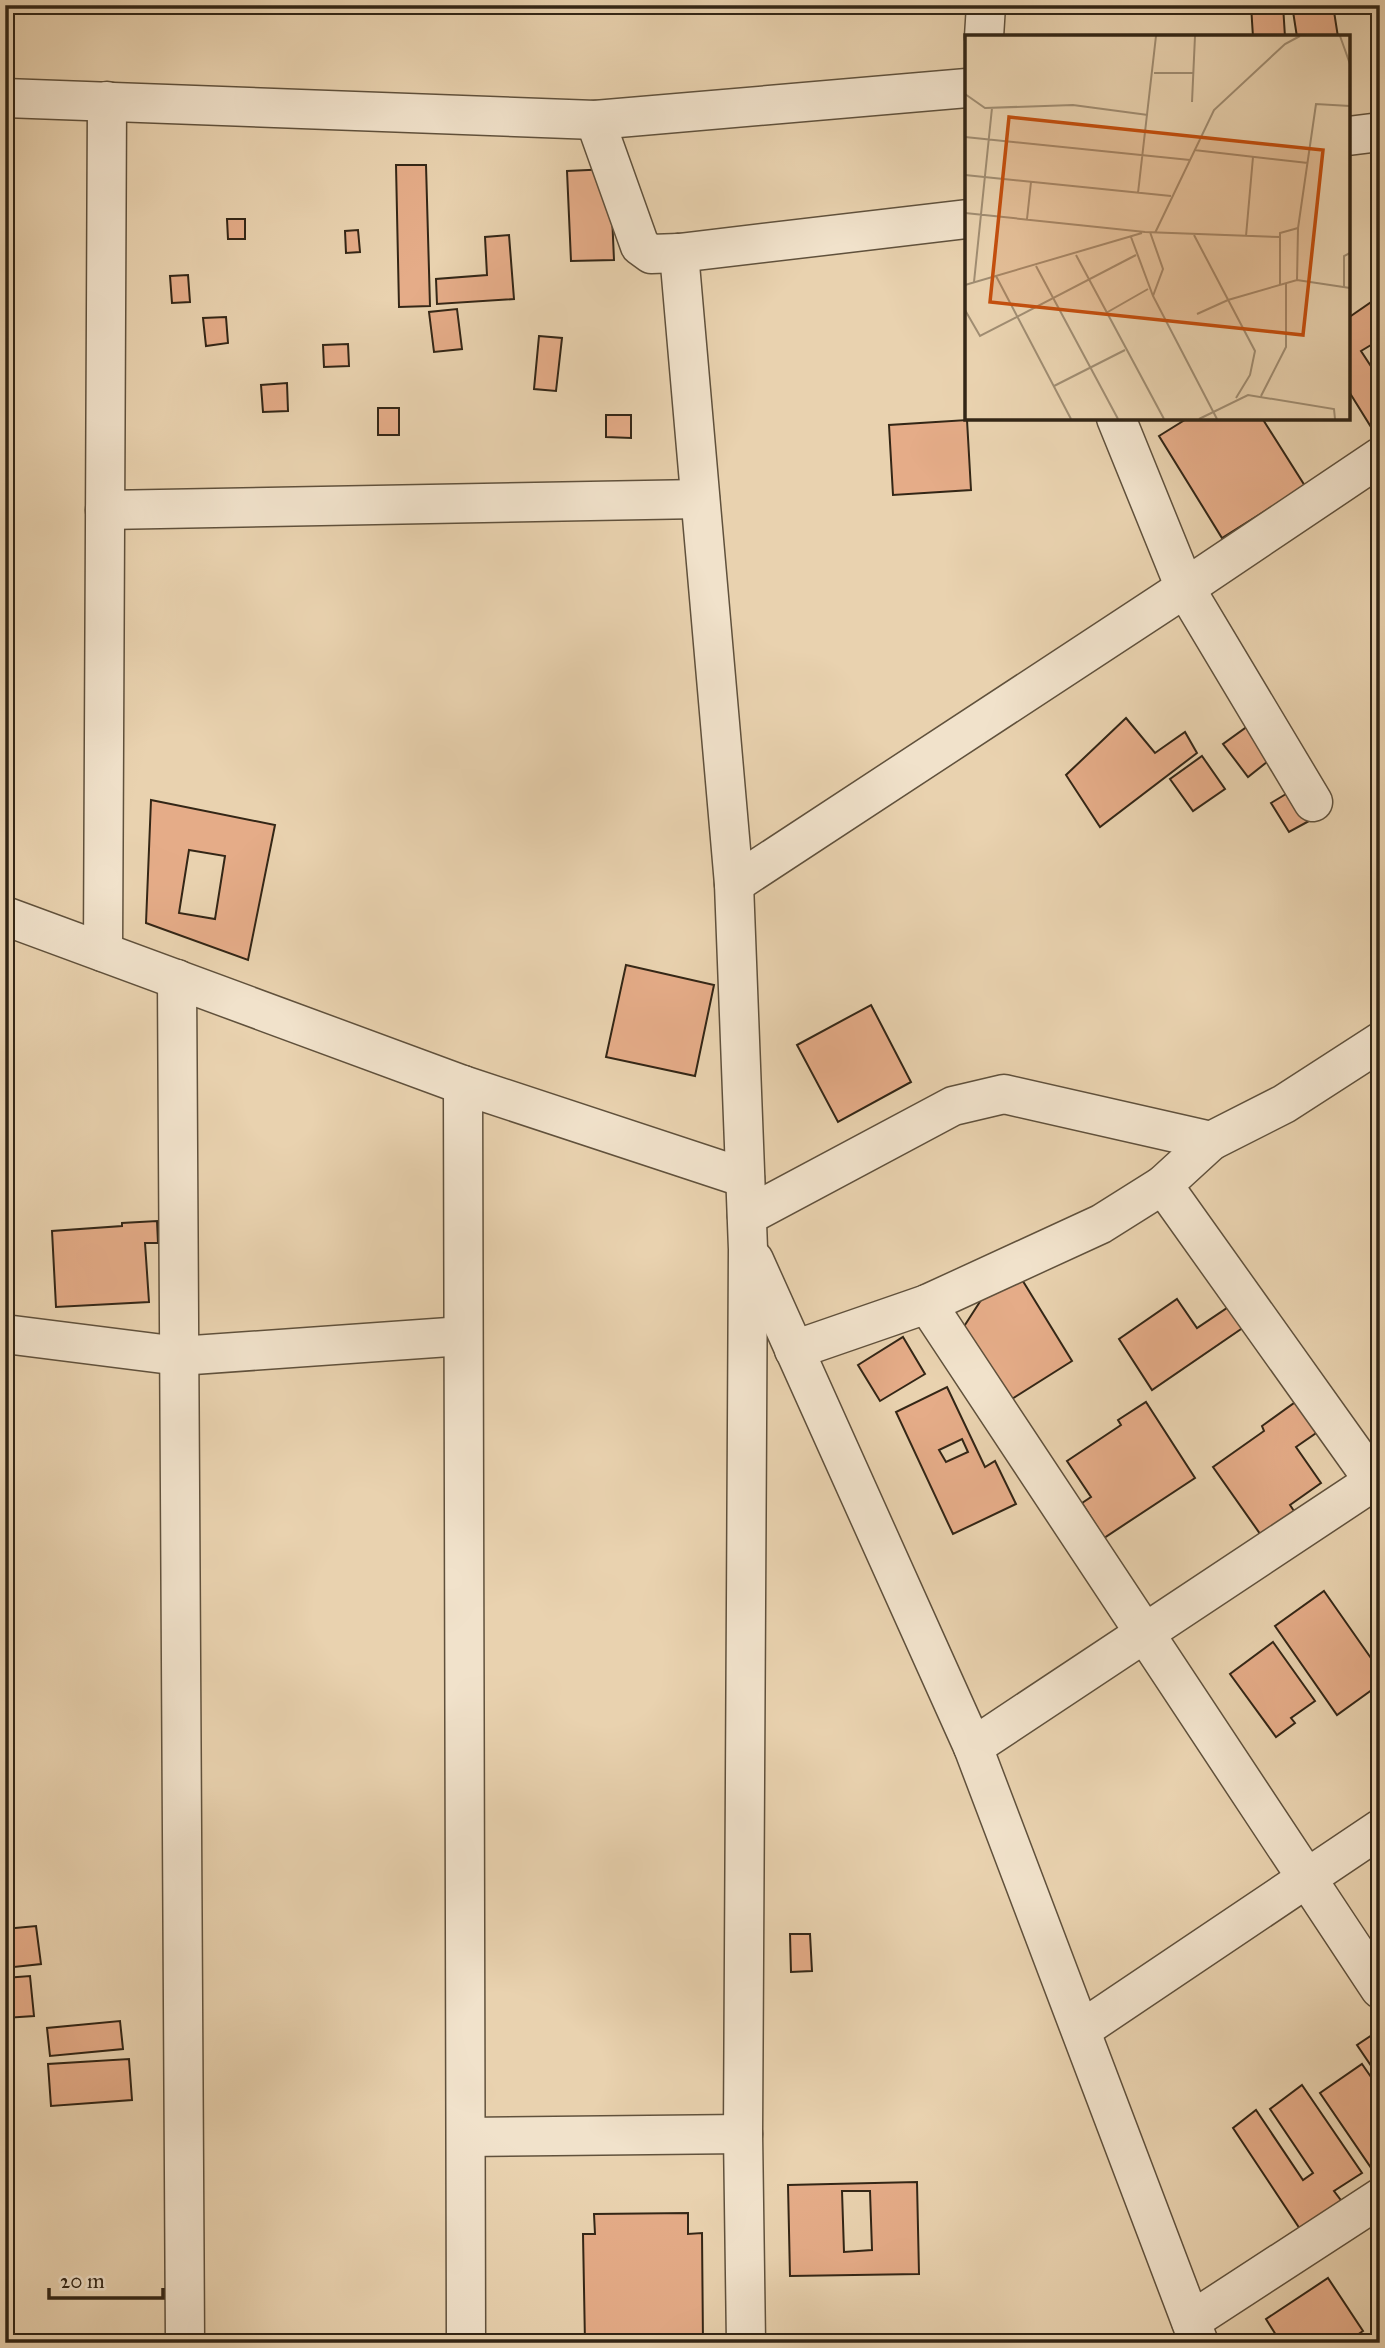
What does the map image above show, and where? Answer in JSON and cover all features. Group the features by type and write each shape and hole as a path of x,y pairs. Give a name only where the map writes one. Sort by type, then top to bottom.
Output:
{"street":[{"path":"984,35 986,5"},
{"path":"5,97 595,120 965,88"},
{"path":"103,952 107,101"},
{"path":"595,120 640,246 651,254 965,219"},
{"path":"1350,136 1380,132"},
{"path":"679,253 734,884 748,1233 743,2134 746,2343"},
{"path":"1117,420 1185,588 1313,802"},
{"path":"734,884 1380,457"},
{"path":"105,510 700,499"},
{"path":"5,916 463,1085 746,1178"},
{"path":"177,979 185,2343"},
{"path":"794,1350 927,1304 1101,1224 1163,1185 1211,1141 1284,1104 1380,1042"},
{"path":"463,1085 466,2343"},
{"path":"748,1233 953,1106 1004,1094 1211,1141"},
{"path":"973,1747 1377,1479 1163,1185"},
{"path":"748,1233 794,1350 973,1747 1195,2332 1380,2198"},
{"path":"927,1304 1380,1989"},
{"path":"5,1334 179,1356 463,1336"},
{"path":"1081,2030 1380,1829"},
{"path":"466,2137 743,2134"}],"building":[{"path":"1251,5 1283,5 1285,35 1253,35"},
{"path":"1292,5 1333,5 1338,35 1297,35"},
{"path":"396,165 426,165 430,306 399,307"},
{"path":"610,169 614,260 571,261 567,171"},
{"path":"227,219 245,219 245,239 228,239"},
{"path":"358,230 360,252 346,253 345,231"},
{"path":"509,235 514,299 437,304 436,279 487,275 485,237"},
{"path":"188,275 190,302 172,303 170,276"},
{"path":"1380,296 1380,348 1376,342 1361,351 1380,380 1380,421 1371,427 1350,393 1350,317"},
{"path":"457,309 462,349 434,352 429,312"},
{"path":"226,317 228,343 206,346 203,318"},
{"path":"539,336 562,338 556,391 534,389"},
{"path":"348,344 349,366 324,367 323,345"},
{"path":"287,383 288,411 263,412 261,385"},
{"path":"378,408 399,408 399,435 378,435"},
{"path":"606,415 631,415 631,438 606,437"},
{"path":"967,420 971,490 893,495 889,425"},
{"path":"1185,420 1263,420 1305,486 1222,538 1159,436"},
{"path":"1126,718 1155,753 1185,732 1197,753 1100,827 1066,775"},
{"path":"1248,726 1272,758 1248,777 1223,744"},
{"path":"1202,756 1225,789 1193,811 1170,779"},
{"path":"1291,791 1309,821 1289,832 1271,803"},
{"path":"151,800 275,825 248,960 146,923","holes":["189,850 225,856 215,919 179,913"]},
{"path":"626,965 714,985 695,1076 606,1057"},
{"path":"871,1005 911,1082 838,1122 797,1045"},
{"path":"157,1221 158,1243 145,1243 149,1302 56,1307 52,1231"},
{"path":"1021,1278 1072,1361 1007,1402 963,1328 983,1297"},
{"path":"1177,1299 1197,1328 1230,1306 1244,1327 1152,1390 1119,1339"},
{"path":"903,1337 925,1374 880,1401 858,1365"},
{"path":"947,1387 985,1467 995,1461 1016,1504 953,1534 896,1412","holes":["962,1439 968,1452 946,1462 939,1450"]},
{"path":"1301,1398 1322,1429 1296,1447 1321,1483 1290,1505 1296,1514 1263,1538 1213,1467 1264,1431 1262,1426"},
{"path":"1146,1402 1195,1478 1104,1538 1082,1503 1091,1497 1067,1461 1121,1425 1118,1420"},
{"path":"1324,1591 1380,1671 1380,1684 1337,1715 1275,1626"},
{"path":"1273,1642 1315,1701 1291,1718 1295,1723 1276,1737 1230,1674"},
{"path":"36,1926 41,1964 5,1968 5,1929"},
{"path":"790,1934 810,1934 812,1971 791,1972"},
{"path":"30,1976 34,2016 5,2018 5,1978"},
{"path":"120,2021 123,2049 50,2056 47,2028"},
{"path":"1378,2031 1380,2034 1380,2079 1357,2045"},
{"path":"129,2059 132,2100 51,2106 48,2064"},
{"path":"1362,2064 1380,2090 1378,2178 1320,2093"},
{"path":"1302,2085 1362,2173 1334,2191 1343,2203 1302,2232 1233,2128 1256,2110 1303,2180 1313,2173 1270,2109"},
{"path":"917,2182 919,2274 790,2276 788,2185","holes":["842,2191 870,2191 872,2250 844,2252"]},
{"path":"688,2213 688,2234 702,2233 703,2343 585,2343 583,2234 595,2234 594,2214"},
{"path":"1328,2278 1363,2331 1345,2343 1281,2343 1266,2319"}]}
